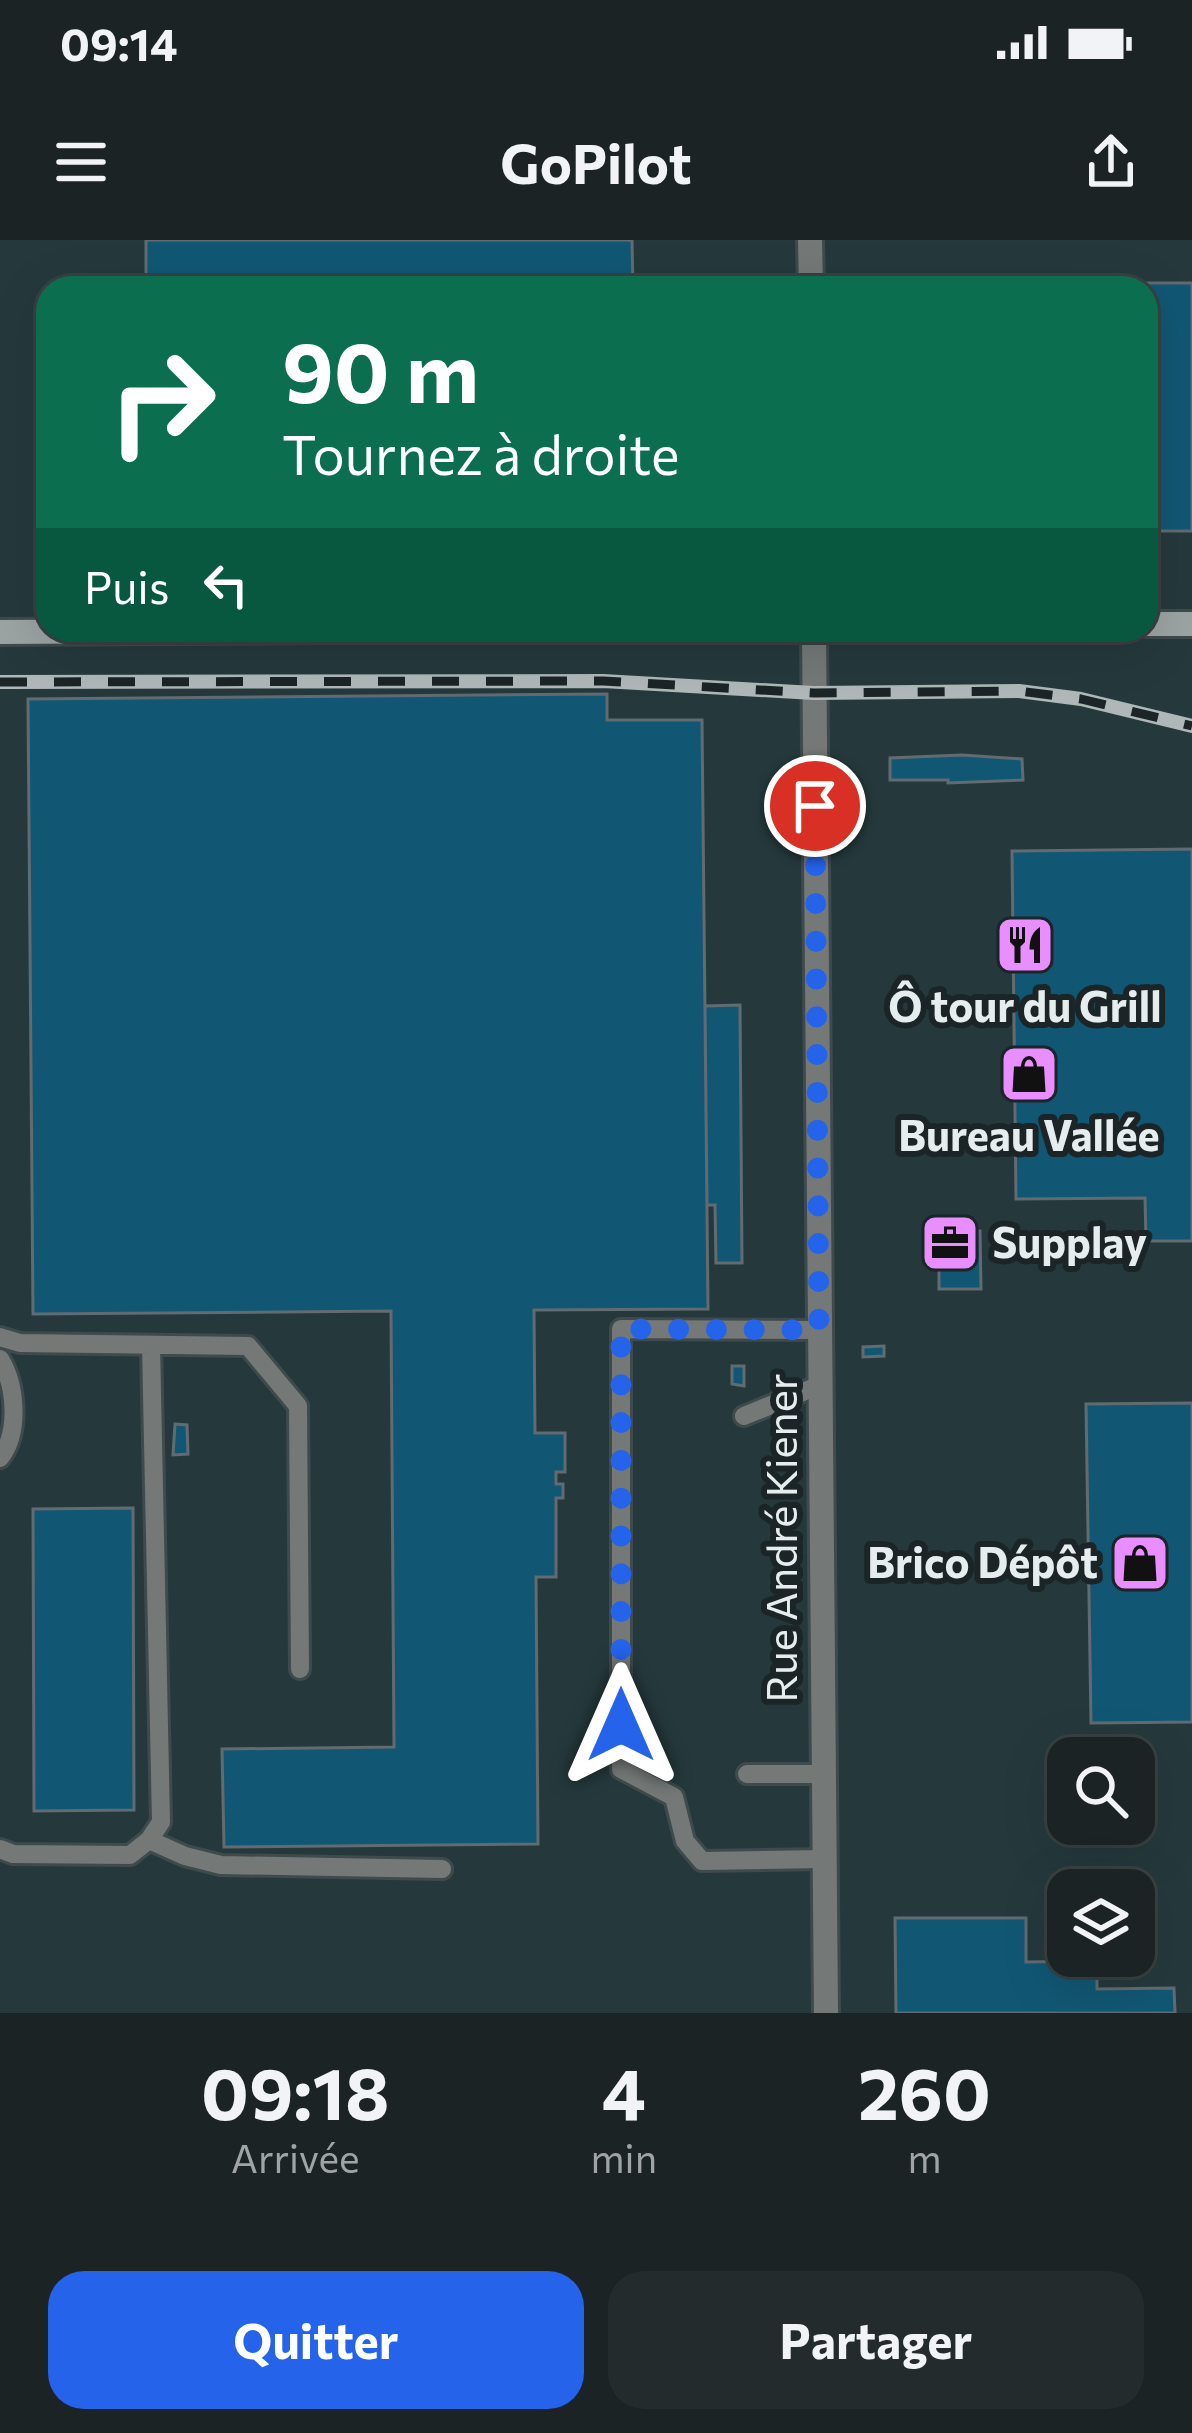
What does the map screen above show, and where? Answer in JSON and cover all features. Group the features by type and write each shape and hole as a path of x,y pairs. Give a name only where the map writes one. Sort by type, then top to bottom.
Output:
{"main road":[{"path":"1158,624 1192,624"},
{"path":"0,632 36,632"}],"street":[{"path":"810,240 811,276"},
{"name":"Rue André Kiener","path":"814,642 826,2013"}],"lane":[{"path":"819,1330 621,1329 621,1769 674,1797 685,1841 702,1861 824,1859"},
{"path":"0,1336 20,1343 248,1346 298,1406 300,1669"},
{"path":"0,1849 13,1854 130,1856 161,1822 151,1346"},
{"path":"0,1359 12,1378 11,1444 0,1458"},
{"path":"744,1416 820,1385"},
{"path":"747,1774 823,1774"},
{"path":"149,1840 221,1865 442,1869"}],"shaded area":[{"path":"0,240 1192,240 1192,2013 0,2013"}],"building":[{"path":"146,240 632,240 633,276 146,276"},
{"path":"1158,283 1192,283 1192,531 1158,531"},
{"path":"607,694 607,720 702,720 708,1309 534,1310 535,1433 565,1433 565,1472 556,1472 556,1484 563,1484 563,1498 556,1498 556,1577 536,1577 538,1844 224,1847 222,1749 394,1747 391,1311 33,1314 28,699"},
{"path":"890,758 1022,759 1023,780 890,780"},
{"path":"1192,849 1192,1241 1146,1241 1145,1198 1016,1199 1012,851"},
{"path":"740,1005 742,1263 716,1263 715,1205 707,1205 705,1006"},
{"path":"939,1231 980,1231 981,1289 939,1289"},
{"path":"884,1346 884,1356 863,1357 863,1347"},
{"path":"732,1366 744,1366 744,1386 732,1384"},
{"name":"Brico Dépôt","path":"1192,1403 1192,1722 1091,1723 1086,1404"},
{"path":"175,1424 187,1425 188,1454 173,1455"},
{"path":"133,1508 134,1810 34,1811 33,1509"},
{"path":"895,1918 1026,1918 1026,1962 1047,1962 1047,1977 1097,1977 1097,1989 1174,1988 1175,2013 896,2013"}],"railway":[{"path":"0,682 603,681 814,693 1019,691 1081,699 1192,726"}],"place":[{"name":"Ô tour du Grill","path":"1025,945"},
{"name":"Bureau Vallée","path":"1029,1074"},
{"name":"Supplay","path":"950,1243"},
{"name":"Brico Dépôt","path":"1140,1563"}],"route":[{"path":"621,1725 621,1329 819,1330 815,806"}]}
